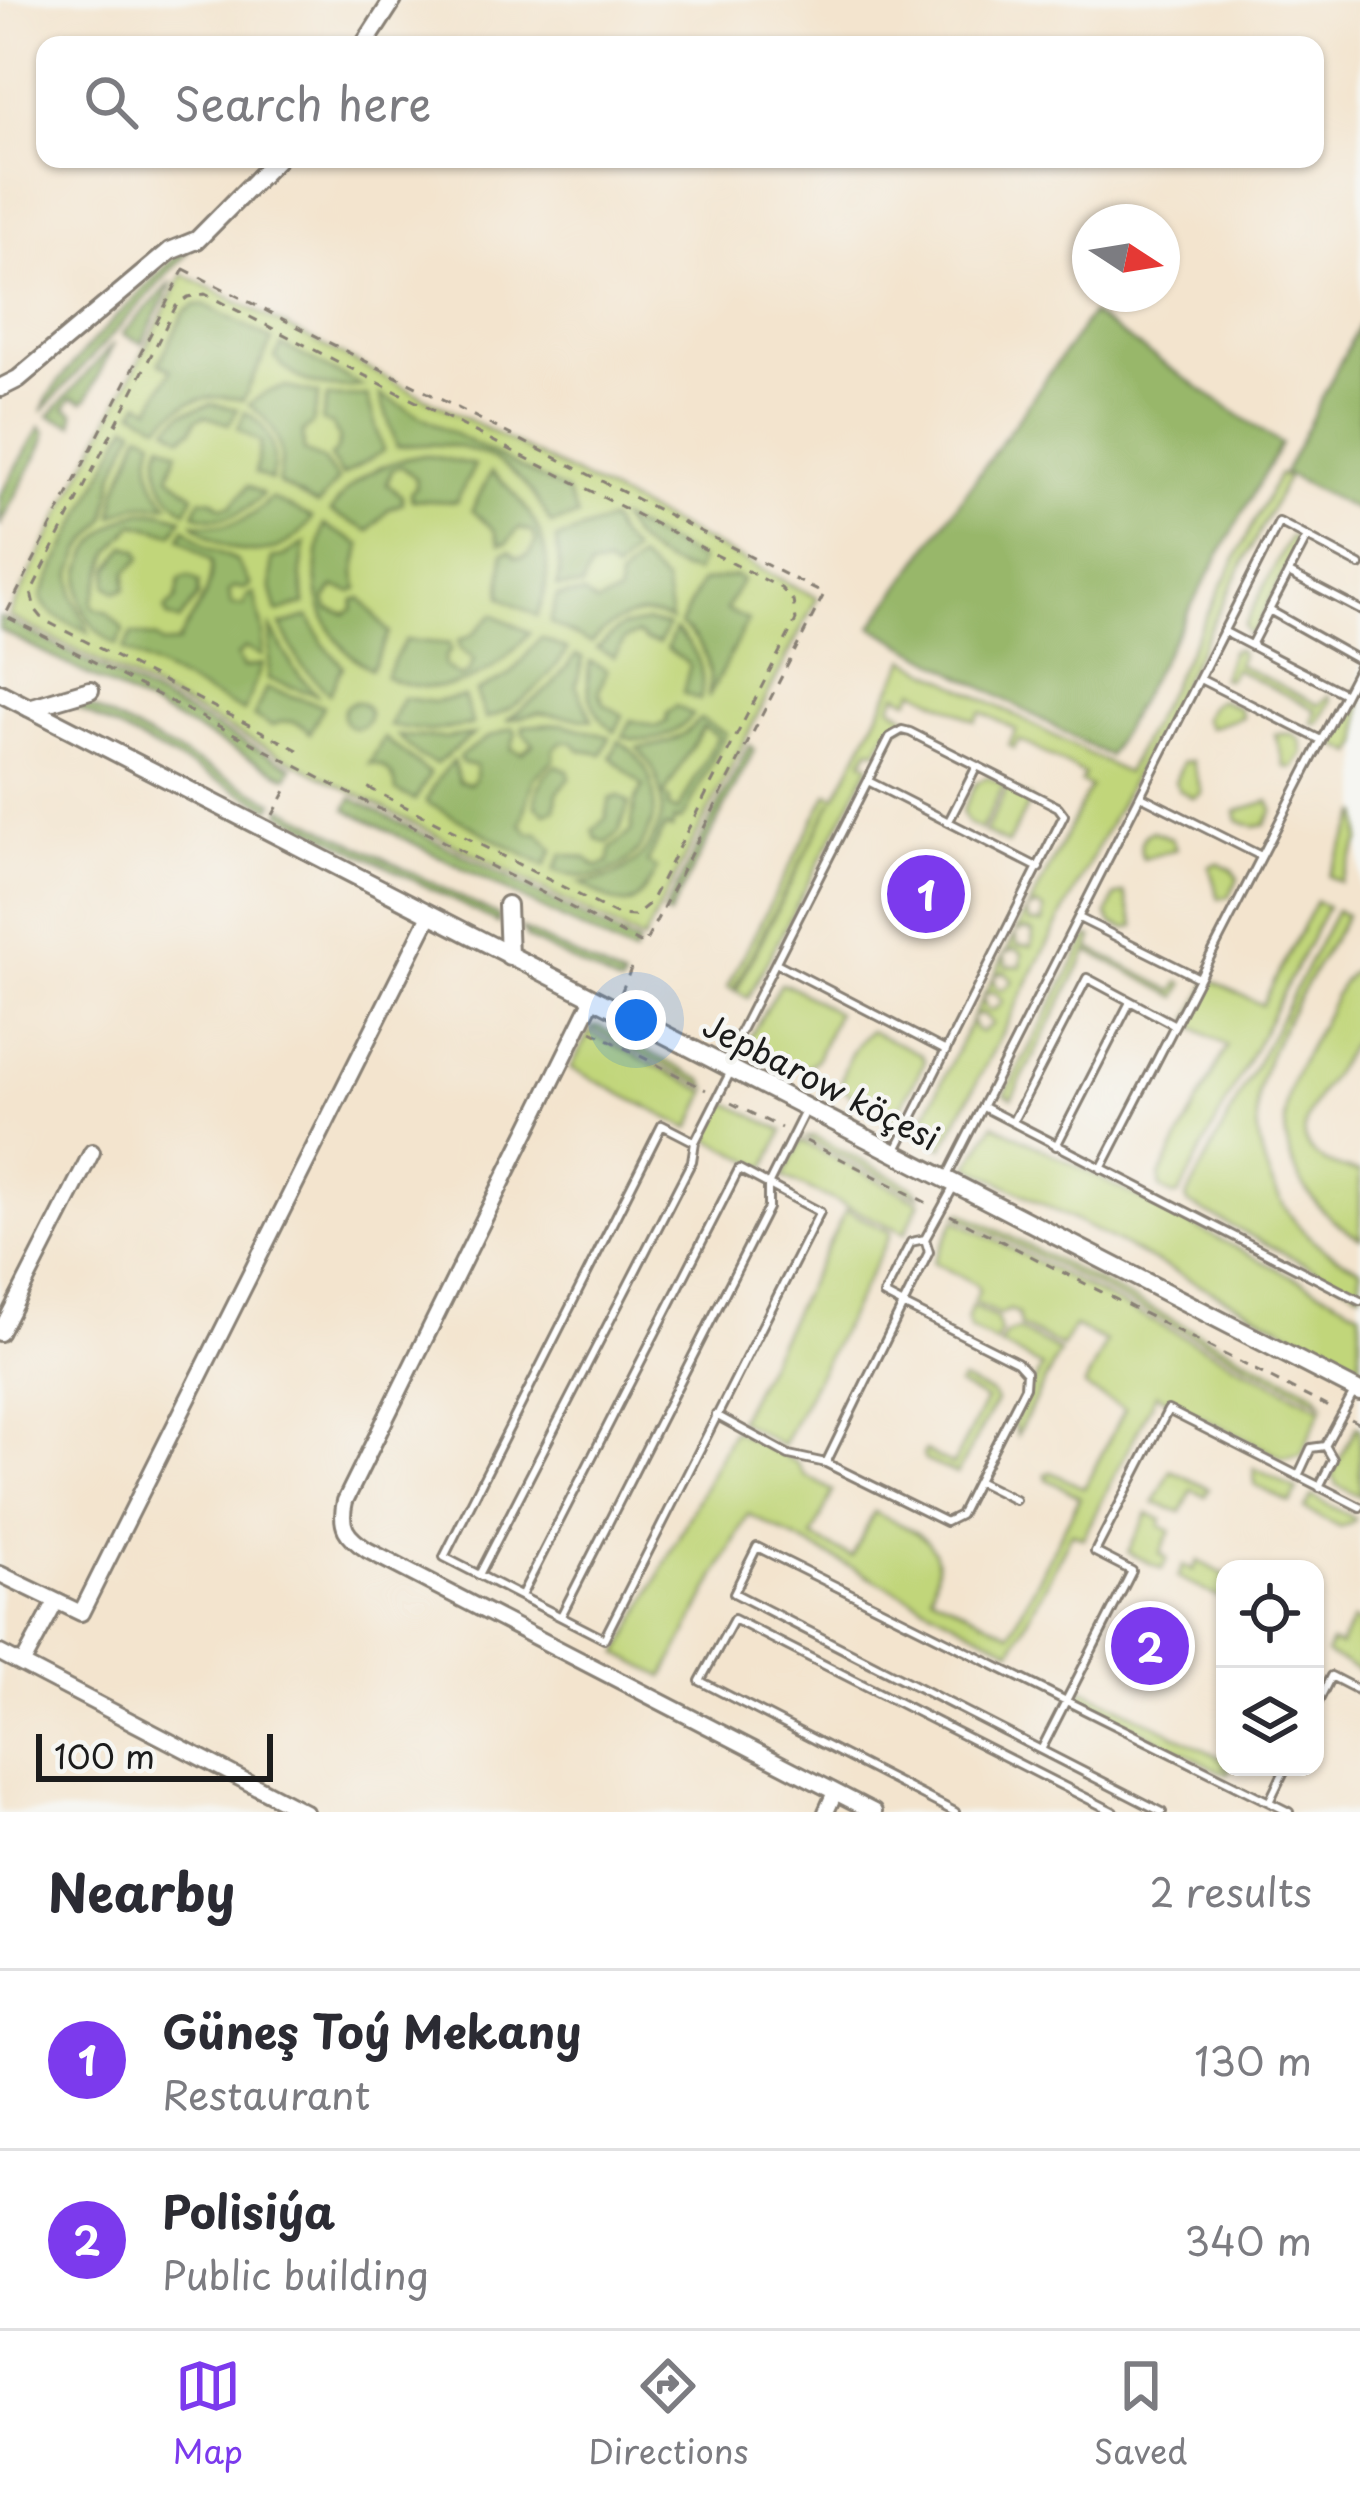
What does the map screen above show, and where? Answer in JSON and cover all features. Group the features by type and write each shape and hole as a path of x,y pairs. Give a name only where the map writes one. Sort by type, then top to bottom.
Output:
{"street":[{"path":"370,36 393,0"},
{"path":"0,388 36,364 170,251 197,240 268,168"},
{"path":"29,708 90,691"},
{"name":"Jepbarow köçesi","path":"0,693 1358,1391"},
{"path":"507,905 509,956"},
{"path":"0,1574 81,1613 430,915"},
{"path":"593,998 345,1501 344,1532 367,1550 874,1812"},
{"path":"0,1333 92,1152"},
{"path":"23,1663 56,1602"},
{"path":"0,1653 305,1812"},
{"path":"826,1812 836,1792"}],"lane":[{"path":"826,1463 929,1252 925,1239 983,1107 1279,522 1360,565"},
{"path":"1251,645 1307,537"},
{"path":"1289,572 1360,610"},
{"path":"1101,1169 1360,663 1269,610"},
{"path":"1223,631 1345,694"},
{"path":"1200,679 1321,740"},
{"path":"479,1575 692,1161 695,1142 776,963 890,737 902,730 1062,811 1064,821 894,1153"},
{"path":"948,822 977,766"},
{"path":"868,781 1040,868"},
{"path":"1141,796 1262,856"},
{"path":"1079,917 1199,978"},
{"path":"776,963 946,1051"},
{"path":"1012,1122 1087,978 1175,1025"},
{"path":"1057,1146 1130,1001"},
{"path":"983,1107 1360,1301"},
{"path":"561,1617 769,1208 768,1185 806,1108"},
{"path":"521,1596 739,1169 820,1212 604,1639 444,1557 662,1125 695,1142"},
{"path":"716,1415 781,1451 826,1463 946,1522 960,1515 1025,1387 1026,1372 1017,1362 884,1295 911,1242 925,1239"},
{"path":"1325,1447 1358,1391"},
{"path":"1041,1750 1132,1571 1095,1552 1168,1410 1360,1507"},
{"path":"1298,1476 1311,1448 1325,1447"},
{"path":"1319,1486 1333,1459 1325,1447"},
{"path":"976,1480 1015,1500"},
{"path":"1162,1812 734,1593 757,1546 1289,1812"},
{"path":"955,1812 700,1681 734,1619 1114,1812"},
{"path":"1324,1690 1331,1676 1360,1691"},
{"path":"1268,1802 1281,1776"}],"path":[{"path":"184,269 824,594 644,945 354,796 5,616 184,269"},
{"path":"298,750 44,620 35,609 31,592 176,306 188,297 205,294 782,588 793,601 796,620 650,903 634,916 618,915 363,785"},
{"path":"580,1025 1360,1424"}],"green space":[{"path":"188,252 43,410 60,379 102,332 179,253"},
{"path":"183,274 817,598 643,941 9,616"},
{"path":"173,281 142,343 122,334"},
{"path":"205,305 272,340 243,400 197,400 160,425 134,411 140,402 151,408 171,370 159,363 184,313"},
{"path":"1091,314 1281,444 1108,756 872,627"},
{"path":"1360,323 1360,512 1284,473"},
{"path":"114,343 87,399 72,398 65,408 74,413 73,425 49,416"},
{"path":"282,345 362,386 337,388 304,380 275,358"},
{"path":"285,387 319,394 313,423 303,432 304,451 322,459 338,480 318,505 278,483 277,439 267,421 249,405 266,392"},
{"path":"380,395 567,492 578,516 551,524 523,483 489,457 447,445 397,447"},
{"path":"367,396 383,451 342,476 330,457 340,439 333,426 322,421 327,397"},
{"path":"211,404 238,409 229,424 205,416 182,437 168,428 183,413"},
{"path":"245,412 261,425 270,441 271,480 255,473 261,443 238,429"},
{"path":"128,424 135,428 115,472 106,519 81,550 72,573 73,597 89,632 53,614 41,596"},
{"path":"40,427 44,442 0,526 0,496"},
{"path":"141,432 154,438 151,474 169,505 137,505 113,516 117,490"},
{"path":"162,442 178,451 169,476 194,495 186,511 161,481"},
{"path":"425,455 475,465 456,502 412,500 416,478 401,466 392,470 387,484 402,496 403,503 389,509 369,531 331,512 349,489 371,473"},
{"path":"491,472 521,502 541,536 547,574 537,616 501,597 503,553 529,554 536,542 533,533 519,528 507,543 500,544 494,530 472,510"},
{"path":"1279,474 1287,478 943,1148 916,1135 972,1019 981,1032 992,1024 983,1013 973,1017 983,998 992,1011 1003,1002 994,992 984,995 994,977 996,987 1003,990 1013,981 1004,971 995,975 1004,955 1007,966 1021,966 1022,953 1015,949 1006,953 1015,935 1018,945 1032,946 1033,932 1016,932 1026,912 1030,923 1043,923 1044,910 1037,906 1028,910 1090,787 1081,782 1084,774 1019,740 1014,748 1009,745 1016,730 981,712 975,721 915,690 909,700 897,694 891,706 913,721 888,730 877,751 870,748 863,761 870,765 748,998 736,991 833,800 733,990 727,987 828,793 836,797 906,659 1126,773"},
{"path":"248,486 263,494 240,512 223,518 194,514 201,499 231,506"},
{"path":"271,498 312,518 286,544 271,550 254,552 222,545 194,523 236,523"},
{"path":"141,512 182,518 173,534 134,524 110,552 92,602 124,630 116,645 84,611 81,571 102,535"},
{"path":"620,519 701,560 696,573 652,555"},
{"path":"610,520 633,552 615,572 606,565 590,568 582,587 557,587 557,539"},
{"path":"324,525 361,545 355,574 358,589 334,587 325,600 328,609 346,614 354,600 361,598 389,633 371,669 338,641 321,607 317,567"},
{"path":"185,528 206,547 236,560 251,585 229,591 231,605 244,606 247,596 254,593 263,632 262,656 245,648 237,656 243,668 262,664 244,712 123,650 132,634 156,638 162,644 177,643 200,604 211,561 180,538"},
{"path":"1290,537 1298,544 1254,631 1248,634 1244,626"},
{"path":"305,543 301,572 305,604 277,612 271,589 272,558"},
{"path":"126,546 138,550 141,558 126,572 125,589 116,592 107,586 109,569"},
{"path":"639,559 665,583 671,621 649,614 628,617 591,643 550,623 557,596 584,594 597,604 618,595 619,579"},
{"path":"189,576 199,582 198,596 179,621 168,617 165,609 176,599 180,579"},
{"path":"735,576 742,580 726,610 748,620 708,698 706,657 680,625 701,582"},
{"path":"493,614 530,633 483,674 465,682 427,687 385,677 405,640 449,644 444,666 459,677 468,674 474,660 459,648 458,641 472,635"},
{"path":"0,617 292,768 287,777 0,630"},
{"path":"309,617 323,644 343,666 329,694 300,663 281,625"},
{"path":"648,622 668,626 659,643 638,634 625,639 614,657 597,648 621,627"},
{"path":"271,628 294,669 317,695 268,679"},
{"path":"675,630 699,662 700,700 683,693 690,665 667,648"},
{"path":"541,638 568,650 533,692 486,719 476,692 510,675"},
{"path":"1231,651 1241,653 1238,664 1319,705 1329,695 1331,701 1319,723 1312,723 1316,710 1235,669 1228,679 1222,678"},
{"path":"576,655 583,658 576,685 592,720 538,713 506,721 551,687"},
{"path":"590,661 607,670 599,691 604,704 623,715 615,732 591,701"},
{"path":"1360,686 1360,743 1354,754 1331,742"},
{"path":"266,688 323,706 310,733 297,723 272,726 254,716"},
{"path":"464,697 473,725 431,731 389,726 403,698 433,702"},
{"path":"1220,700 1239,708 1242,717 1209,728 1203,719"},
{"path":"79,701 274,802 271,808 73,706"},
{"path":"356,702 369,715 356,728 343,715"},
{"path":"676,706 693,715 670,734 643,740 623,737 631,720 657,727"},
{"path":"700,719 726,733 686,814 680,821 674,819 672,829 665,827 647,863 657,869 640,896 633,902 617,903 580,883 605,879 644,853 661,813 661,791 653,769 637,748 672,740","holes":["703,727 718,736 678,811 668,807 670,800 664,795"]},
{"path":"562,724 610,737 602,754 562,742 554,749 554,759 534,778 521,824 529,833 538,833 553,850 545,866 426,802 453,761 459,782 470,784 475,779 476,766 462,763 459,757 488,737 513,728 511,749 522,753 534,744 523,733 523,726"},
{"path":"474,734 436,764 419,756 398,736 444,738"},
{"path":"1275,734 1293,734 1301,741 1303,753 1293,768 1285,767"},
{"path":"384,738 430,774 415,800 396,791 388,771 369,764"},
{"path":"619,741 641,762 652,786 654,812 646,837 631,857 610,871 584,876 554,870 562,854 586,858 597,867 608,863 611,849 631,831 635,802 643,786 611,757"},
{"path":"749,745 754,750 669,916 664,913"},
{"path":"1192,761 1202,793 1194,798 1175,782 1183,762"},
{"path":"556,765 568,770 570,778 557,793 555,809 546,813 536,806 537,794"},
{"path":"987,777 1004,785 981,830 968,823 962,812 976,783"},
{"path":"1008,787 1031,799 1008,844 985,832"},
{"path":"619,796 629,803 619,832 607,843 597,839 593,830 606,818 610,799"},
{"path":"352,798 638,945 633,955 346,809"},
{"path":"1269,801 1273,810 1265,825 1238,821 1236,811"},
{"path":"282,807 498,916 498,923 281,813"},
{"path":"1360,812 1360,841 1340,882 1328,876"},
{"path":"1153,831 1172,839 1176,849 1143,859 1141,842"},
{"path":"1218,863 1233,870 1238,879 1229,896 1219,899 1209,866"},
{"path":"1124,893 1135,926 1126,929 1112,924 1107,915 1115,896"},
{"path":"1316,901 1327,907 1179,1195 1173,1196 1160,1188 1160,1176 1227,1046 1193,1027 1190,1018 1210,979 1262,1005"},
{"path":"1336,911 1346,915 1272,1050 1258,1094 1257,1118 1265,1166 1287,1210 1319,1245 1360,1268 1360,1292 1186,1199"},
{"path":"522,929 624,980 621,986 528,939"},
{"path":"1088,936 1093,938 1090,948 1174,991 1180,982 1184,984 1177,997 1088,951 1012,1098 1005,1094"},
{"path":"1360,968 1360,1024 1310,1110 1305,1130 1309,1148 1326,1162 1360,1172 1360,1238 1325,1213 1300,1180 1285,1119 1303,1057 1343,982"},
{"path":"780,984 837,1013 816,1060 808,1067 773,1061 748,1046"},
{"path":"598,1026 703,1080 707,1087 591,1028"},
{"path":"870,1031 921,1054 925,1061 894,1120 871,1113 841,1086 850,1056"},
{"path":"589,1032 707,1092 690,1129 571,1068"},
{"path":"726,1102 783,1131 766,1168 707,1138"},
{"path":"994,1124 1360,1311 1360,1367 969,1166"},
{"path":"814,1136 913,1187 921,1197 806,1138"},
{"path":"801,1141 920,1202 905,1233 783,1177"},
{"path":"846,1210 891,1233 782,1446 738,1420"},
{"path":"962,1212 1316,1393 1322,1402 957,1215"},
{"path":"955,1220 1322,1408 1301,1455 1283,1458 1156,1394 1083,1538 1072,1533 1012,1650 748,1514 664,1677 619,1654 733,1430 797,1463 805,1475 833,1491 812,1537 852,1557 874,1512 903,1526 933,1549 937,1561 931,1593 1010,1633 1080,1497 1046,1474 1051,1472 1084,1488 1125,1409 1084,1387 1106,1342 1074,1326 1062,1347 1020,1326 1018,1314 1010,1310 999,1315 974,1302 979,1291 976,1284 933,1262"},
{"path":"972,1306 997,1319 1001,1332 996,1343 970,1329 967,1320"},
{"path":"1018,1330 1060,1352 1017,1435 1013,1424 1042,1367 1000,1345 1006,1334"},
{"path":"962,1381 991,1393 996,1401 957,1474 923,1455 925,1451 953,1465 986,1400 959,1386"},
{"path":"1357,1426 1360,1497 1337,1485 1332,1474"},
{"path":"1254,1468 1297,1490 1290,1503 1255,1485"},
{"path":"1171,1470 1209,1489 1205,1496 1192,1490 1181,1512 1154,1503"},
{"path":"1312,1496 1355,1519 1340,1527 1305,1509"},
{"path":"1148,1513 1171,1531 1160,1553 1167,1558 1162,1569 1128,1552"},
{"path":"1198,1561 1216,1570 1216,1596 1178,1577 1184,1565 1193,1570"},
{"path":"1353,1620 1360,1623 1360,1671 1326,1654 1331,1643 1340,1646"},
{"path":"1084,1689 1216,1755 1216,1769 1079,1699"}],"place":[{"name":"Güneş Toý Mekany","path":"926,894"},
{"name":"Polisiýa","path":"1150,1646"}]}
